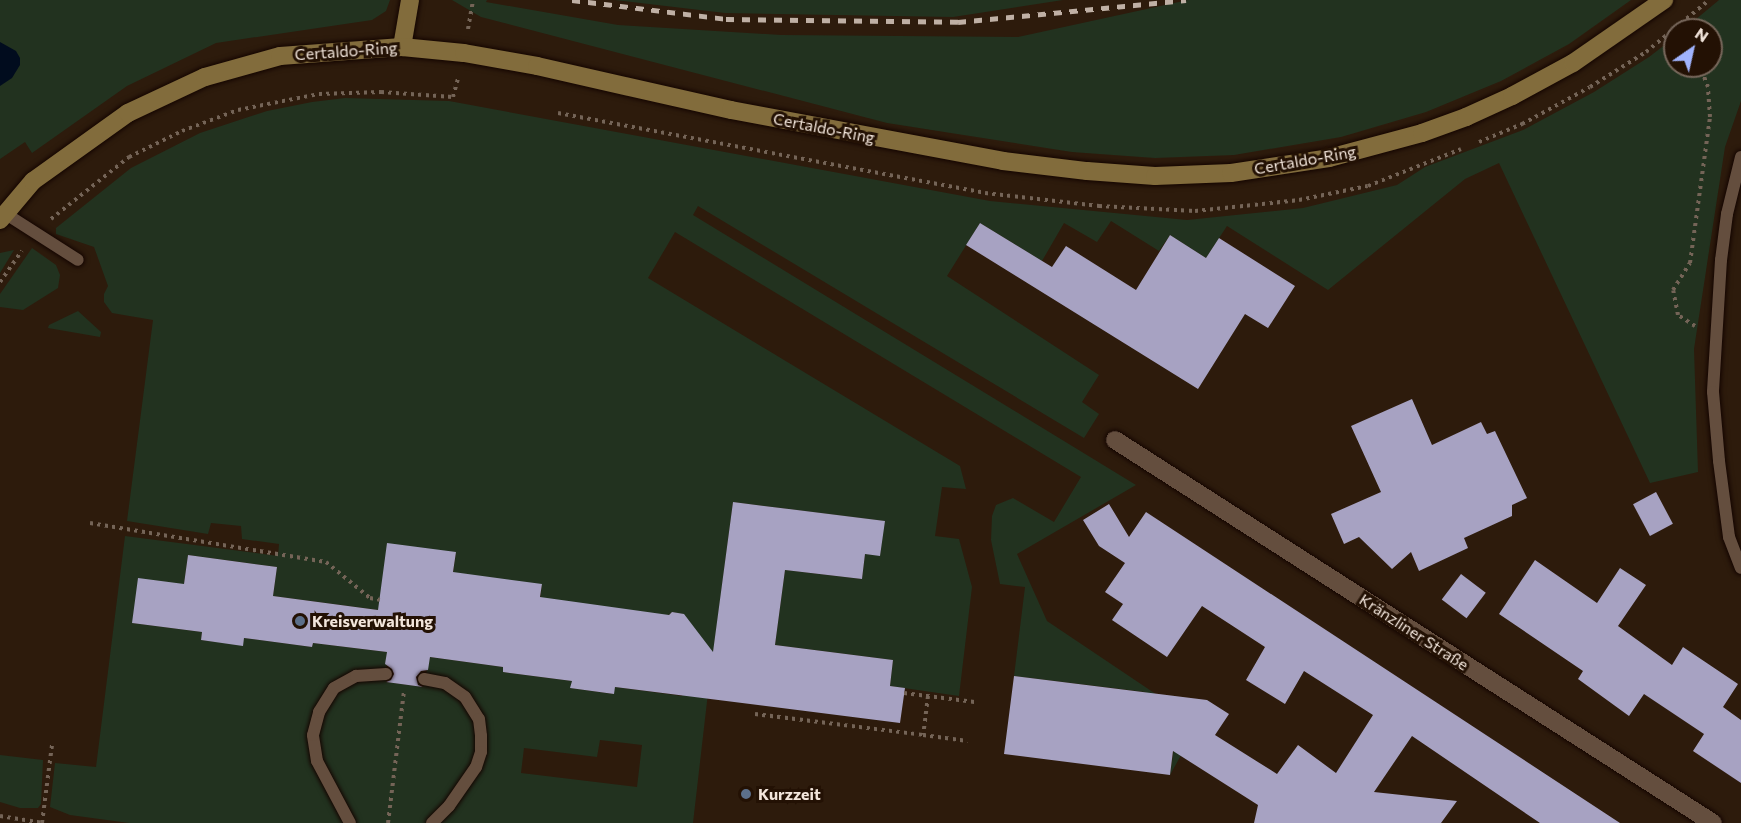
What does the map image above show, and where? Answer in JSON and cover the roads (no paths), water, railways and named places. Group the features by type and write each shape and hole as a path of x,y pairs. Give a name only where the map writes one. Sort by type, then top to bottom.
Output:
{"main road":[{"path":"402,47 410,0"},
{"name":"Certaldo-Ring","path":"3,217 33,181 128,113 205,77 280,56 402,47 537,66 742,112 1003,161 1087,171 1177,175 1273,168 1329,158 1422,133 1494,105 1552,74 1616,36 1664,0"}],"street":[{"name":"Kränzliner Straße","path":"1115,440 1713,823"}],"lane":[{"path":"1741,157 1726,225 1715,339 1713,392 1719,461 1730,537 1741,568"},
{"path":"3,217 35,232 78,260"},
{"path":"350,823 317,761 313,735 319,712 334,688 356,676 386,674"},
{"path":"424,679 445,683 465,697 479,719 481,736 481,752 476,767 449,806 432,823"}],"water":[{"path":"0,42 16,51 20,58 20,65 12,78 0,86"}],"railway":[{"path":"572,0 726,19 958,22 1186,0"}],"place":[{"name":"Kreisverwaltung","path":"300,621"},
{"name":"Kurzzeit","path":"746,794"}]}
